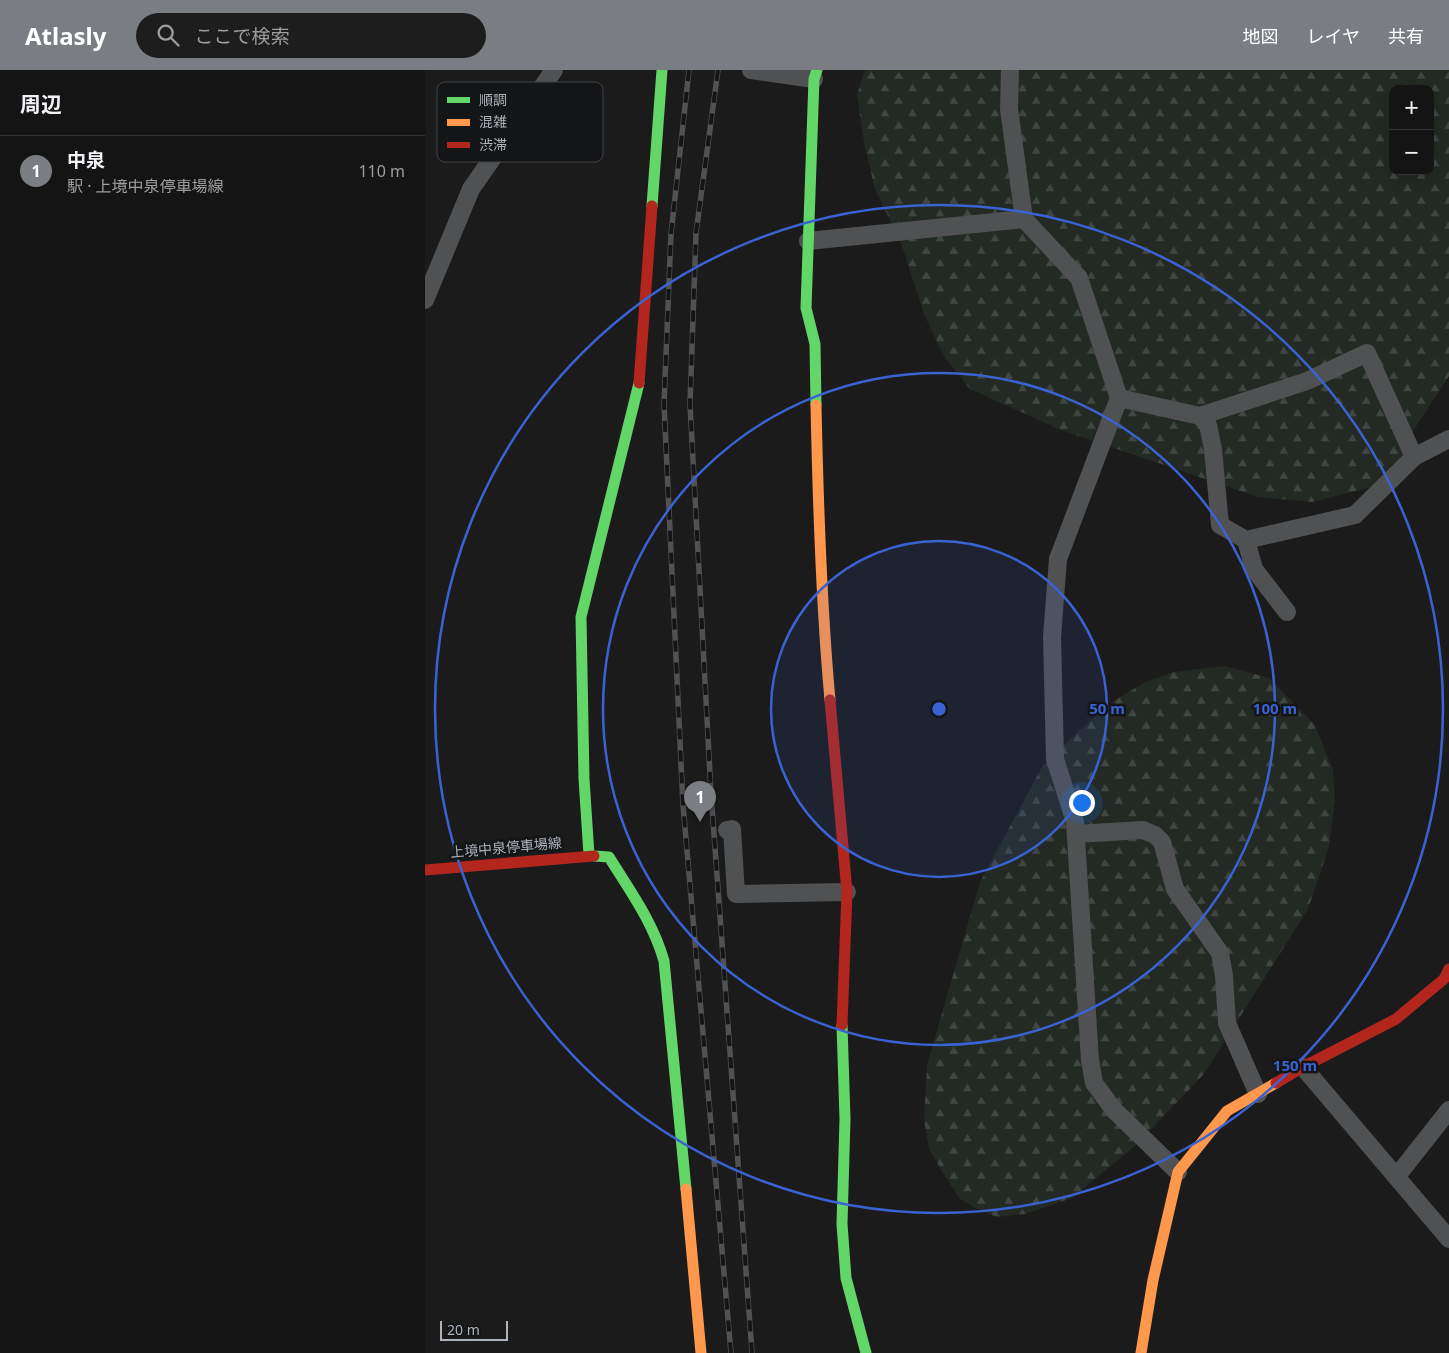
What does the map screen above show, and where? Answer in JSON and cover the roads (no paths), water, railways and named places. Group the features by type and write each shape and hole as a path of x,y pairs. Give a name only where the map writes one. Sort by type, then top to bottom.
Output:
{"street":[{"path":"546,82 554,70"},
{"path":"589,855 584,779 581,618 640,381 662,70"},
{"path":"751,70 816,75 806,308 815,344 817,498 826,658 847,892 841,1010 845,1120 842,1224 846,1278 866,1353"},
{"path":"1010,70 1009,109 1024,219 1079,278 1119,398 1058,559 1052,637 1055,758 1075,822 1090,1060 1094,1083 1114,1110 1178,1172"},
{"path":"425,300 471,189 490,162"},
{"path":"808,241 1024,219"},
{"path":"1119,398 1200,416 1307,381 1367,353 1414,457"},
{"path":"1200,416 1208,425 1210,433 1220,525 1247,540 1355,515 1414,457 1449,439"},
{"path":"1247,540 1254,569 1287,612"},
{"path":"727,830 732,829 736,894 847,892"},
{"path":"1076,834 1143,830 1155,835 1162,842 1175,889 1220,953 1224,976 1227,1023 1258,1094"},
{"name":"上境中泉停車場線","path":"425,870 589,855 609,856 647,914 659,941 664,962 701,1353"},
{"path":"1141,1353 1153,1280 1178,1172 1227,1111 1303,1067 1395,1020 1444,979 1449,969"},
{"path":"1303,1067 1449,1239"},
{"path":"1397,1176 1449,1110"}],"railway":[{"path":"689,70 671,234 664,404 683,805 731,1353"},
{"path":"718,70 696,233 690,404 711,793 752,1353"}],"place":[{"name":"中泉","path":"700,822"}]}
